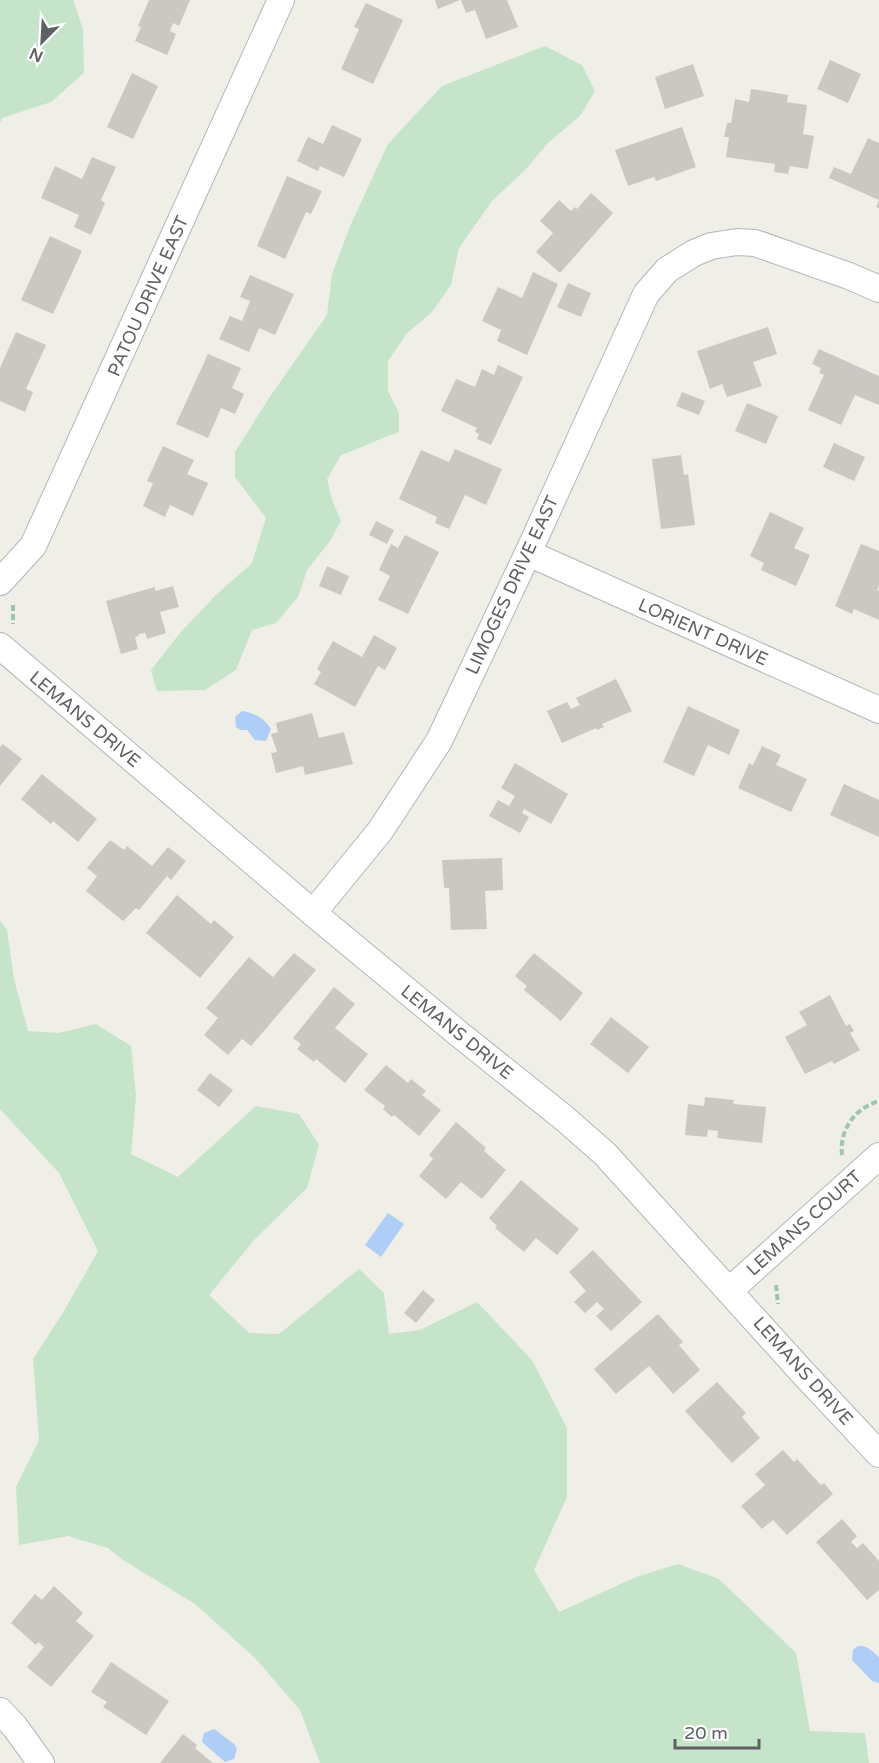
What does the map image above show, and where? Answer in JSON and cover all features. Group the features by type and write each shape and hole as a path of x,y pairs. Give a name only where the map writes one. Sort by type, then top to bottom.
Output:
{"street":[{"name":"PATOU DRIVE EAST","path":"8,589 33,546 280,0"},
{"name":"LIMOGES DRIVE EAST","path":"314,913 380,831 439,741 646,294 667,270 694,253 711,246 737,242 754,243 849,276 879,289"},
{"name":"LORIENT DRIVE","path":"528,553 879,710"},
{"name":"LEMANS DRIVE","path":"7,638 314,913 605,1154 879,1454"},
{"name":"LEMANS COURT","path":"730,1290 879,1156"},
{"path":"0,1711 15,1727 41,1763"}],"path":[{"path":"7,638 12,618 8,589"},
{"path":"843,1162 841,1149 847,1126 861,1110 879,1101"},
{"path":"777,1280 775,1290 781,1312"}],"green space":[{"path":"0,0 73,0 83,29 84,73 51,102 2,118 0,123"},
{"path":"545,46 582,65 595,91 580,116 547,144 525,170 492,201 459,248 451,285 432,312 407,333 388,361 388,391 399,413 399,432 341,455 327,479 332,500 341,521 330,541 307,570 298,597 276,623 252,630 236,670 205,690 157,691 151,670 180,633 216,595 252,563 266,518 235,477 235,452 269,398 327,315 332,274 351,224 388,144 442,86"},
{"path":"0,920 7,930 14,979 28,1031 59,1033 96,1024 131,1046 136,1096 131,1154 178,1177 256,1106 299,1114 319,1145 307,1188 255,1239 209,1295 249,1333 279,1334 359,1269 384,1293 389,1334 420,1330 477,1302 532,1360 567,1428 567,1497 534,1570 559,1612 636,1577 678,1564 719,1579 796,1653 810,1731 865,1733 869,1763 320,1763 300,1710 255,1658 195,1604 123,1560 108,1548 68,1536 19,1545 16,1487 39,1440 33,1359 64,1311 98,1251 59,1173 0,1109"}],"water":[{"path":"242,711 259,717 268,725 271,729 266,741 255,740 247,730 240,730 236,727 235,717"},
{"path":"388,1213 404,1224 381,1257 365,1245"},
{"path":"858,1646 867,1647 879,1657 879,1683 872,1681 852,1660 853,1650"},
{"path":"214,1729 234,1744 237,1749 234,1759 225,1762 202,1742 204,1733"}],"building":[{"path":"149,0 190,0 179,26 173,23 170,31 176,34 167,55 135,41 141,27 138,26"},
{"path":"435,0 460,0 438,9"},
{"path":"461,0 507,0 518,27 486,39 475,10 466,13"},
{"path":"366,3 403,20 373,84 341,69 359,29 354,27"},
{"path":"830,60 861,74 848,103 817,89"},
{"path":"693,64 704,96 665,109 655,77"},
{"path":"132,73 158,86 133,139 107,127"},
{"path":"751,89 788,95 787,102 807,105 803,134 814,136 808,169 790,166 788,174 774,172 775,164 726,157 729,137 724,137 727,123 731,123 735,99 749,102"},
{"path":"332,125 362,139 344,177 320,166 318,171 297,161 308,137 323,144"},
{"path":"682,127 696,167 656,181 654,177 628,186 615,150"},
{"path":"868,138 879,143 879,200 829,178 834,167 851,174"},
{"path":"92,157 116,167 101,200 105,203 91,235 74,227 79,215 41,198 55,166 82,179"},
{"path":"287,176 322,191 311,214 306,212 285,259 257,246"},
{"path":"591,193 613,213 560,273 536,252 553,233 540,221 559,200 571,211 575,207 577,209"},
{"path":"50,236 82,251 53,314 21,300"},
{"path":"533,272 558,284 527,355 497,341 501,330 482,321 498,287 522,298"},
{"path":"250,275 294,294 275,335 259,328 249,352 219,339 230,316 242,321 250,301 240,297"},
{"path":"568,283 591,293 581,317 557,307"},
{"path":"768,327 777,354 753,362 762,386 727,397 722,384 710,389 697,351"},
{"path":"16,332 46,345 26,389 33,392 25,412 0,401 0,368"},
{"path":"819,349 879,376 879,405 855,395 841,425 808,410 824,375 819,373 821,368 812,364"},
{"path":"208,354 241,368 232,388 244,394 235,414 221,408 208,438 176,424"},
{"path":"498,365 523,377 491,445 477,439 479,434 475,432 477,428 441,411 456,379 475,387 482,369 494,375"},
{"path":"682,392 705,401 699,415 676,406"},
{"path":"747,403 778,416 766,444 735,431"},
{"path":"834,443 865,457 854,481 823,467"},
{"path":"163,446 194,460 187,474 208,483 193,516 170,505 165,517 143,506 153,483 147,481"},
{"path":"455,449 502,469 486,505 465,495 449,529 435,523 437,517 399,499 421,450 449,462"},
{"path":"681,455 684,475 688,474 695,525 661,529 652,459"},
{"path":"770,512 804,528 794,548 810,555 796,586 761,570 764,563 750,556"},
{"path":"376,521 394,530 387,544 369,535"},
{"path":"405,535 439,552 408,614 378,600 390,576 379,570 391,544 398,548"},
{"path":"861,544 879,551 877,590 879,591 879,620 854,609 852,614 835,606"},
{"path":"327,566 349,576 341,595 319,586"},
{"path":"173,586 179,607 160,612 166,633 147,639 145,633 138,634 139,636 135,637 138,649 121,654 106,601 155,587 155,591"},
{"path":"374,635 397,648 385,670 378,666 355,707 314,684 321,672 317,669 333,641 362,657"},
{"path":"616,679 632,711 602,724 604,727 597,730 596,728 562,743 547,711 567,702 571,709 580,705 576,698"},
{"path":"688,706 740,730 729,755 708,745 694,776 663,762"},
{"path":"312,713 319,738 344,732 353,764 305,775 303,766 276,773 271,753 277,752 271,734 278,732 276,723"},
{"path":"3,744 22,759 0,786 0,747"},
{"path":"762,746 781,755 776,765 807,779 791,812 738,788 749,763 753,765"},
{"path":"515,763 568,794 551,824 524,809 522,813 529,817 520,833 489,816 498,800 509,806 515,796 501,788"},
{"path":"42,774 97,819 78,842 53,821 51,824 21,799"},
{"path":"844,784 879,800 879,837 830,815"},
{"path":"110,840 124,850 127,846 152,866 168,847 186,861 171,880 167,876 139,910 136,908 123,921 86,891 97,876 87,868"},
{"path":"502,858 503,890 485,891 487,929 451,930 449,888 444,888 442,860"},
{"path":"177,895 211,924 214,920 234,937 200,978 146,933"},
{"path":"294,953 316,970 251,1046 242,1039 228,1055 204,1035 218,1018 206,1008 249,957 273,977"},
{"path":"534,953 583,993 561,1021 524,990 527,986 515,976"},
{"path":"334,987 355,1004 335,1028 368,1054 345,1083 316,1059 314,1062 297,1049 301,1044 293,1038"},
{"path":"830,995 846,1026 850,1024 854,1031 850,1033 860,1050 834,1064 832,1061 805,1074 785,1037 807,1025 799,1012"},
{"path":"611,1017 649,1047 628,1073 590,1044"},
{"path":"386,1065 408,1083 411,1079 426,1091 422,1095 441,1110 419,1136 394,1115 392,1117 383,1109 385,1106 364,1090"},
{"path":"210,1073 233,1090 219,1107 197,1090"},
{"path":"705,1097 734,1100 733,1104 766,1107 762,1143 717,1138 718,1131 708,1130 707,1137 685,1135 688,1104 704,1106"},
{"path":"456,1122 486,1148 484,1151 506,1170 482,1199 461,1182 446,1199 419,1176 433,1159 429,1155"},
{"path":"521,1180 579,1229 557,1255 536,1238 524,1252 495,1228 497,1226 489,1218"},
{"path":"593,1250 642,1302 611,1331 596,1316 604,1309 597,1302 585,1313 574,1302 586,1291 569,1272"},
{"path":"423,1290 435,1300 416,1323 404,1313"},
{"path":"658,1314 683,1342 679,1345 700,1370 673,1394 649,1366 616,1394 594,1369"},
{"path":"717,1382 746,1413 742,1417 760,1438 732,1463 685,1411"},
{"path":"783,1450 794,1462 797,1459 821,1485 824,1483 833,1494 787,1535 773,1520 762,1529 741,1506 765,1485 755,1474"},
{"path":"842,1519 857,1536 851,1542 857,1548 863,1543 879,1561 879,1590 867,1600 816,1542"},
{"path":"54,1586 83,1613 76,1621 94,1636 51,1687 27,1667 44,1647 38,1642 36,1645 11,1623 35,1594 42,1600"},
{"path":"111,1662 169,1701 146,1735 103,1707 107,1702 91,1692"},
{"path":"183,1734 197,1745 195,1748 213,1763 160,1763"}]}
